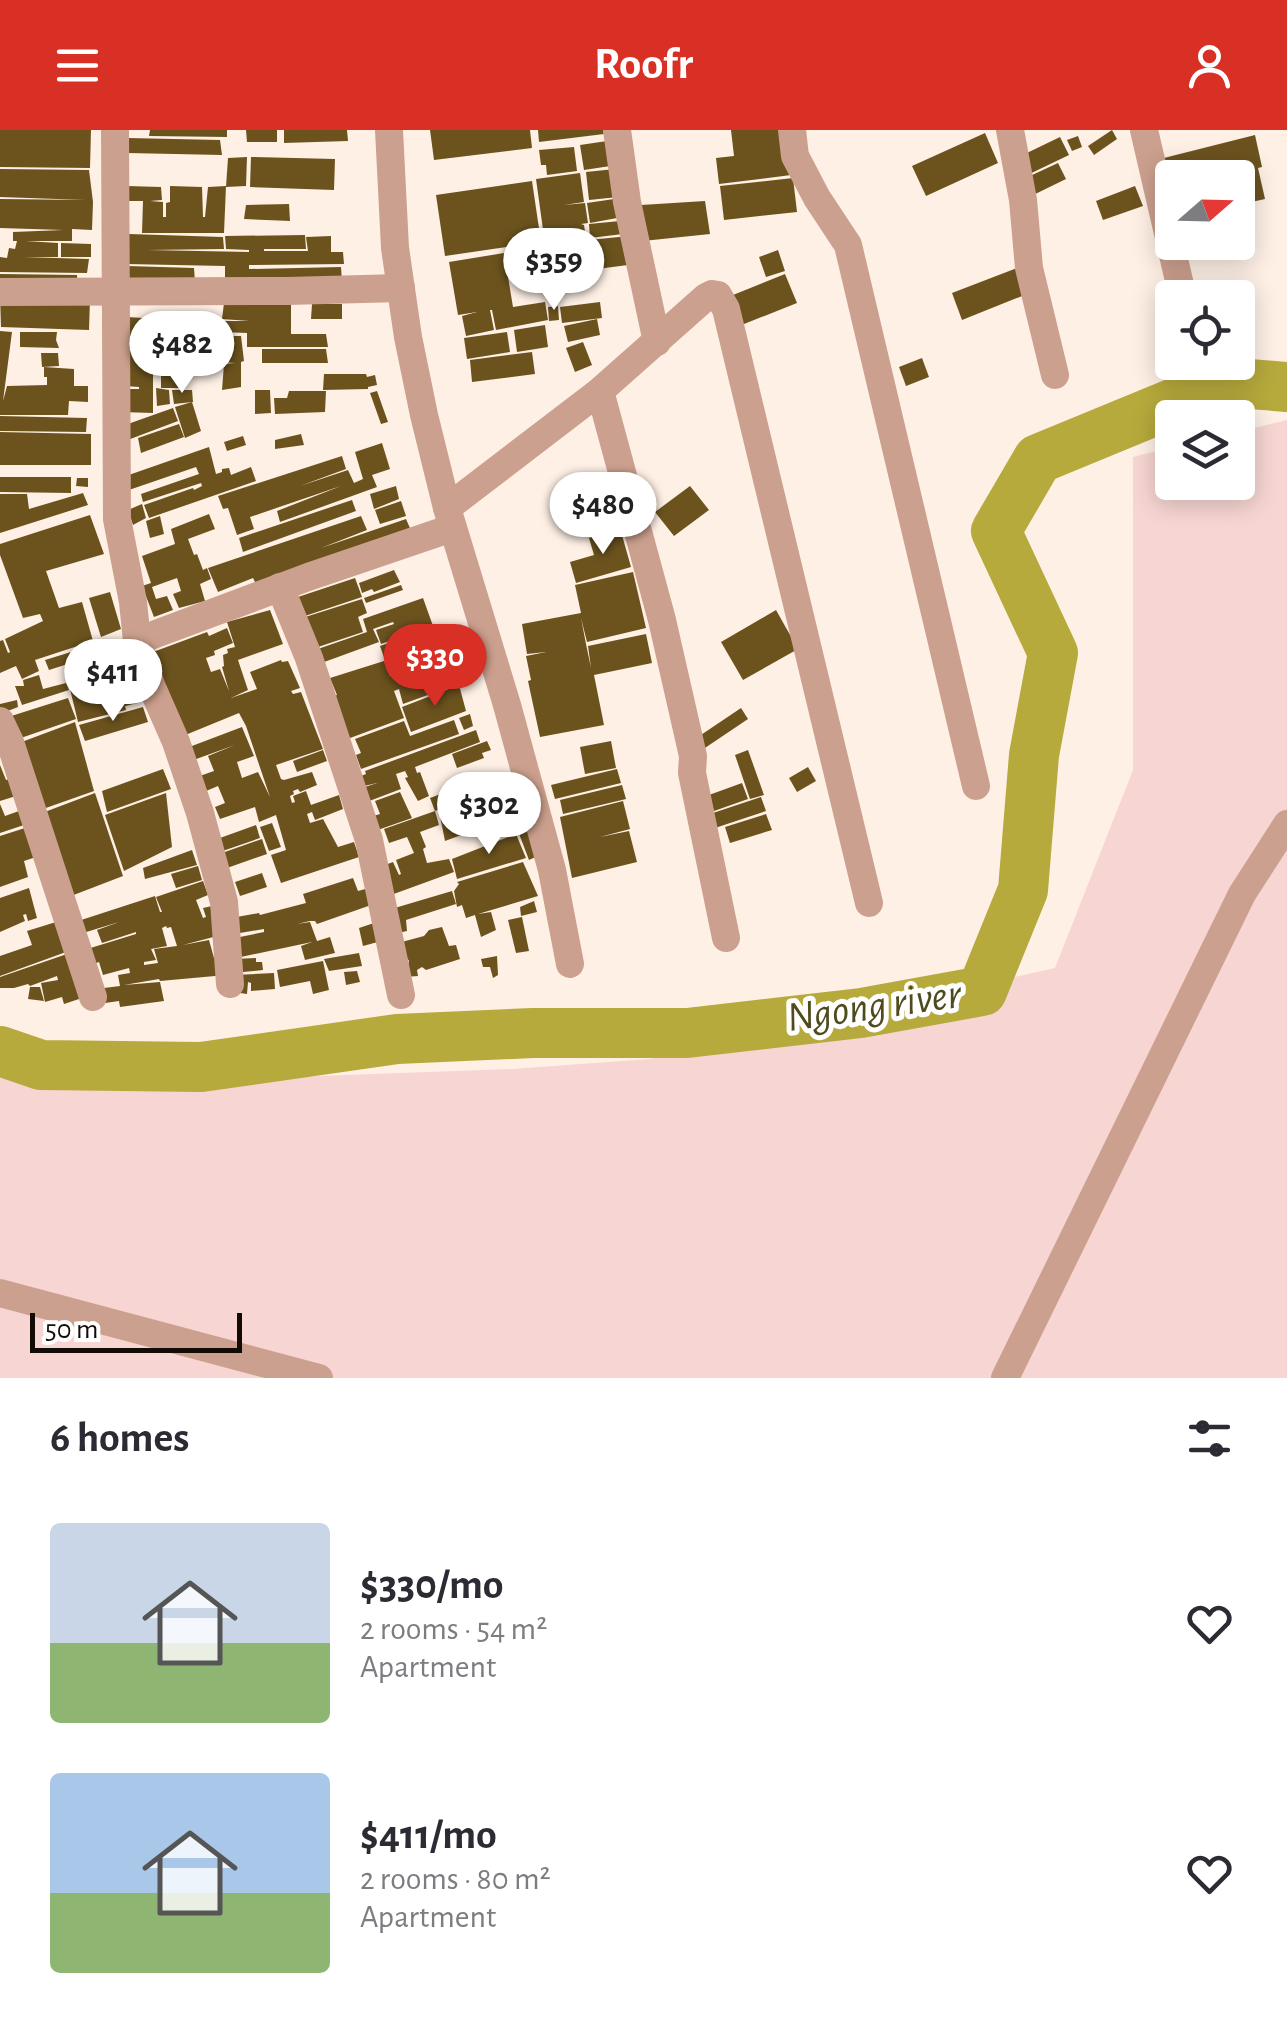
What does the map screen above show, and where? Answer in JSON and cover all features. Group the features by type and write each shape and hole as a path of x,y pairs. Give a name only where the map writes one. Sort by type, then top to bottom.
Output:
{"street":[{"path":"115,130 115,498 137,641 200,813 224,902 230,984"},
{"path":"389,130 395,248 424,414 450,518 552,870 570,964"},
{"path":"617,130 657,342"},
{"path":"792,130 796,156 848,246 976,786"},
{"path":"1010,130 1023,200 1029,268 1055,375"},
{"path":"1144,130 1179,280"},
{"path":"0,292 401,288"},
{"path":"137,641 450,518 712,294 722,299 869,903"},
{"path":"600,391 662,620 693,756 692,773 726,938"},
{"path":"280,588 309,658 369,840 401,995"},
{"path":"0,721 92,998"},
{"path":"1005,1378 1242,894 1287,824"},
{"path":"0,1293 319,1378"}],"shaded area":[{"path":"1287,420 1287,1378 0,1378 0,1059 95,1077 291,1077 512,1069 650,1059 1055,968 1133,770 1133,457 1155,451 1155,500 1255,500 1255,428"}],"building":[{"path":"0,130 91,130 90,168 0,167"},
{"path":"150,130 227,130 227,137 149,136"},
{"path":"246,130 277,130 277,142 247,142"},
{"path":"284,130 347,130 348,141 284,143"},
{"path":"430,130 530,130 532,148 434,160"},
{"path":"538,130 603,130 604,134 539,142"},
{"path":"731,130 785,130 791,175 719,184 716,158 734,156"},
{"path":"1112,130 1117,139 1094,155 1088,146"},
{"path":"985,133 998,163 926,196 912,166"},
{"path":"1255,135 1265,199 1255,201 1255,160 1156,160"},
{"path":"1078,136 1082,147 1072,151 1067,140"},
{"path":"1060,137 1069,155 1017,180 1008,162"},
{"path":"128,138 220,140 222,155 127,153"},
{"path":"614,140 617,165 584,170 580,145"},
{"path":"574,147 577,171 547,175 539,150"},
{"path":"247,157 246,186 226,187 228,158"},
{"path":"251,157 335,159 334,190 250,187"},
{"path":"1058,163 1066,179 1023,200 1015,183"},
{"path":"0,169 89,170 92,230 72,229 72,241 26,241 58,243 58,257 24,257 89,259 87,273 0,272 0,257 7,258 9,248 15,249 13,232 63,230 0,228 0,199 86,200 0,197"},
{"path":"615,169 618,197 589,200 586,172"},
{"path":"580,173 584,202 564,205 585,203 588,223 581,224 586,238 565,241 566,258 571,257 569,242 629,236 628,265 597,269 595,254 591,254 592,269 544,274 545,244 536,179"},
{"path":"793,178 797,212 724,220 720,186"},
{"path":"532,181 541,242 445,256 436,195"},
{"path":"127,186 161,187 162,200 150,201 163,202 163,217 166,203 170,202 170,186 202,187 205,217 208,187 226,186 224,233 142,233 143,201 126,201"},
{"path":"1135,186 1143,206 1103,220 1096,201"},
{"path":"614,199 617,218 590,223 587,203"},
{"path":"705,201 710,234 643,241 641,205"},
{"path":"289,204 290,221 244,219 246,205"},
{"path":"620,221 631,233 590,238 589,224"},
{"path":"129,234 223,237 224,249 148,250 249,252 226,249 225,236 305,235 306,249 264,251 308,251 306,237 331,236 331,252 343,252 344,264 249,265 249,269 341,267 342,282 225,283 225,266 126,264"},
{"path":"61,243 91,244 91,257 61,257"},
{"path":"778,250 785,271 766,277 759,257"},
{"path":"504,253 513,307 545,302 548,320 496,330 490,310 494,330 466,336 462,316 477,312 458,315 449,262"},
{"path":"127,266 194,268 195,282 127,281"},
{"path":"1017,268 1027,294 962,320 952,293"},
{"path":"583,272 585,286 547,291 545,277"},
{"path":"0,274 77,275 78,289 0,288"},
{"path":"785,274 797,303 739,326 728,297"},
{"path":"0,296 90,299 89,330 1,327"},
{"path":"600,302 602,318 562,323 560,307"},
{"path":"224,303 291,304 291,334 326,334 328,347 247,347 247,333 222,332 222,321 249,321 222,319"},
{"path":"312,304 342,304 342,319 311,319"},
{"path":"558,306 559,320 549,321 548,307"},
{"path":"127,317 176,320 177,332 129,334 187,335 187,355 153,355 153,413 121,412 123,389 139,389 125,386"},
{"path":"597,319 600,335 568,342 564,326"},
{"path":"182,322 220,324 217,332 182,333"},
{"path":"545,325 548,347 517,352 514,330"},
{"path":"0,331 12,332 3,401 7,386 47,385 44,367 74,369 74,386 88,386 88,402 69,401 68,415 0,415"},
{"path":"20,332 57,332 59,348 20,347"},
{"path":"507,332 510,352 467,359 464,338"},
{"path":"192,335 222,335 221,356 189,355"},
{"path":"224,336 241,336 244,361 241,387 222,390 224,364 235,363 222,362"},
{"path":"583,342 592,365 575,372 566,348"},
{"path":"262,349 326,349 328,363 262,363"},
{"path":"532,352 535,374 472,382 470,360"},
{"path":"41,353 58,353 59,366 42,367"},
{"path":"161,356 185,356 186,388 161,388"},
{"path":"922,358 929,377 906,386 899,367"},
{"path":"324,374 375,375 377,385 368,389 323,390"},
{"path":"156,388 169,390 170,404 157,406"},
{"path":"172,390 192,390 193,402 174,404"},
{"path":"255,390 270,390 271,413 255,414"},
{"path":"289,391 326,391 325,412 275,414 274,398 287,398"},
{"path":"377,391 388,422 381,424 370,393"},
{"path":"192,402 201,431 185,438 175,407"},
{"path":"173,408 178,421 125,441 125,425"},
{"path":"0,416 87,418 86,432 0,431"},
{"path":"179,424 184,437 141,453 138,438"},
{"path":"0,432 91,434 91,465 0,465"},
{"path":"301,434 304,445 275,449 275,440"},
{"path":"243,436 246,445 227,451 224,442"},
{"path":"382,443 390,469 372,475 377,487 280,522 277,511 341,486 250,517 254,529 237,535 228,508 223,509 218,496 342,456 346,469 300,486 348,470 354,483 363,479 355,452"},
{"path":"209,447 216,474 229,468 231,475 251,467 256,481 149,518 144,505 194,490 201,483 143,502 141,494 199,474 196,467 126,491 123,477"},
{"path":"0,477 71,477 71,493 0,492"},
{"path":"77,478 88,478 88,487 76,486"},
{"path":"396,486 399,499 374,509 370,494"},
{"path":"690,486 709,510 674,536 655,512"},
{"path":"83,493 88,505 0,533 0,494 27,494 29,509"},
{"path":"352,500 356,511 243,552 239,538"},
{"path":"401,501 406,516 380,524 375,510"},
{"path":"142,504 146,518 133,525 128,510"},
{"path":"209,514 215,529 188,539 211,579 200,584 205,601 179,608 173,594 181,591 177,578 152,587 156,599 167,596 173,610 154,617 142,586 151,583 142,556 175,544 171,529"},
{"path":"90,515 104,554 46,571 59,608 82,602 93,641 35,660 39,671 22,679 16,666 0,673 0,641 3,640 8,653 5,639 43,621 40,614 23,618 0,555 0,544"},
{"path":"160,516 164,534 150,538 146,521"},
{"path":"361,516 367,530 321,548 406,519 413,535 258,588 253,578 218,592 208,568"},
{"path":"620,528 631,567 576,583 570,562 594,555 589,538"},
{"path":"394,570 400,582 362,593 359,583"},
{"path":"633,572 646,628 587,642 581,618 591,668 588,646 646,634 652,663 594,675 604,725 540,737 526,656 546,652 527,654 522,624 581,613 575,585"},
{"path":"355,578 362,597 299,618 292,599"},
{"path":"401,585 403,590 366,603 364,598"},
{"path":"110,592 121,629 101,637 89,598"},
{"path":"423,598 433,626 381,644 376,630 393,622 373,629 379,642 316,665 312,651 367,632 363,619"},
{"path":"362,599 367,613 358,617 363,632 315,648 299,619"},
{"path":"270,610 283,644 238,660 248,690 231,698 257,689 250,672 288,661 300,688 291,691 301,692 323,749 276,765 281,779 312,772 317,785 293,791 292,803 293,796 306,791 311,805 339,795 343,809 315,820 312,812 307,814 310,823 323,819 338,847 354,842 359,857 281,883 271,855 286,850 276,815 259,822 255,807 220,819 215,807 225,803 218,786 199,794 194,778 214,771 208,756 235,745 188,762 184,749 242,727 254,756 237,762 242,778 258,772 270,797 239,713 178,738 145,655 227,628 233,643 206,658 211,672 220,669 229,691 223,655 235,647 227,622"},
{"path":"776,610 798,649 743,680 721,642"},
{"path":"440,625 444,639 437,641 441,658 446,656 451,671 441,674 447,688 403,704 399,689 394,691 404,718 342,741 328,698 337,695 330,678 384,661 390,676 389,659 385,660 380,646"},
{"path":"71,652 74,662 49,670 45,660"},
{"path":"128,653 132,670 99,678 95,661"},
{"path":"39,675 43,689 66,683 69,690 22,705 15,686 24,686 23,680"},
{"path":"132,676 138,703 125,706 126,710 78,722 70,689"},
{"path":"459,685 466,711 411,732 402,707"},
{"path":"68,698 76,719 15,740 5,718"},
{"path":"17,700 18,707 0,714 0,704"},
{"path":"143,707 148,722 85,741 79,725"},
{"path":"741,708 748,719 693,756 686,745"},
{"path":"470,714 473,726 464,730 459,718"},
{"path":"454,720 459,734 361,769 356,755 361,753 355,739 404,721 410,736"},
{"path":"75,722 94,791 43,809 19,743"},
{"path":"476,730 480,742 415,767 429,796 418,801 405,771 396,774 401,789 364,803 359,789 377,783 360,787 356,778 365,771"},
{"path":"487,741 491,750 482,753 484,758 457,768 452,754"},
{"path":"611,741 616,768 585,774 580,747"},
{"path":"323,750 327,761 297,772 293,761"},
{"path":"748,750 764,795 750,799 735,755"},
{"path":"0,765 16,796 0,801"},
{"path":"808,767 816,781 797,792 789,778"},
{"path":"163,769 171,789 107,812 102,791"},
{"path":"617,769 621,783 555,799 551,785"},
{"path":"492,775 497,788 435,811 430,798"},
{"path":"742,783 748,799 714,811 709,795"},
{"path":"622,785 626,799 563,814 560,800"},
{"path":"497,790 502,804 491,808 496,822 445,841 439,811"},
{"path":"400,792 412,818 372,832 367,818 380,814 375,801"},
{"path":"95,793 123,876 71,896 42,813"},
{"path":"166,793 172,847 124,871 105,815"},
{"path":"517,797 523,814 509,819 504,805"},
{"path":"761,797 766,811 709,830 704,816"},
{"path":"623,801 630,829 600,837 629,831 637,862 572,878 560,817"},
{"path":"0,804 5,816 19,811 24,825 0,833"},
{"path":"435,811 439,825 420,832 427,863 449,859 454,872 391,895 385,865 393,862 399,875 396,860 414,853 407,837 389,843 384,829"},
{"path":"766,814 772,830 730,843 725,827"},
{"path":"272,823 281,847 269,851 260,827"},
{"path":"256,825 260,838 214,854 220,838"},
{"path":"25,828 36,857 24,861 28,877 0,887 0,836"},
{"path":"529,828 540,855 529,860 518,831"},
{"path":"516,834 526,858 457,879 452,859"},
{"path":"262,839 267,854 227,868 222,853"},
{"path":"192,850 197,865 145,879 143,868"},
{"path":"523,862 538,896 478,914 491,912 496,930 481,937 475,915 466,918 462,905 457,907 457,882"},
{"path":"198,866 202,880 176,888 171,874"},
{"path":"262,873 267,887 240,896 235,882"},
{"path":"353,878 358,891 369,888 374,904 317,924 310,921 297,924 310,922 317,941 330,937 335,953 305,960 301,946 312,942 236,958 235,938 264,929 234,934 231,918 306,903 303,894"},
{"path":"203,881 208,895 196,900 203,918 203,908 212,906 221,935 183,945 209,940 214,958 225,957 226,975 124,985 160,982 164,1001 120,1007 119,1001 105,1003 104,988 120,986 118,975 130,973 129,968 103,975 99,962 88,966 84,950 136,932 102,943 97,930 119,922 83,933 75,922 155,896 162,912 156,897","holes":["171,927 177,946 154,949 158,963 144,965 156,960 151,949 167,946 162,928"]},
{"path":"29,888 37,918 28,921 23,915 25,921 0,932 0,898"},
{"path":"452,891 456,904 406,920 407,931 394,934 388,910"},
{"path":"534,901 537,912 521,916 520,907"},
{"path":"522,917 529,951 516,953 508,920"},
{"path":"380,921 385,940 363,946 359,928"},
{"path":"56,922 66,952 0,976 0,956 32,945 27,931"},
{"path":"442,927 449,946 456,945 460,959 426,970 422,967 417,970 418,976 405,977 409,961 398,943"},
{"path":"359,953 362,966 329,971 324,959"},
{"path":"67,954 82,998 64,1004 62,997 45,1002 41,983 58,980 57,976 30,986 0,988 0,977"},
{"path":"497,956 498,975 493,978 490,967 483,967 481,959"},
{"path":"256,958 256,962 262,962 263,970 233,973 234,959"},
{"path":"323,961 329,990 313,994 310,981 280,987 277,970"},
{"path":"357,971 360,982 346,985 344,972"},
{"path":"274,973 275,989 251,991 248,982 247,994 233,992 234,975"},
{"path":"30,987 40,987 44,1001 28,999"}],"waterway":[{"name":"Ngong river","path":"0,1051 41,1065 201,1067 397,1039 533,1033 687,1033 861,1013 982,991 1023,890 1034,755 1053,653 996,531 1038,459 1225,382 1287,387"}]}
